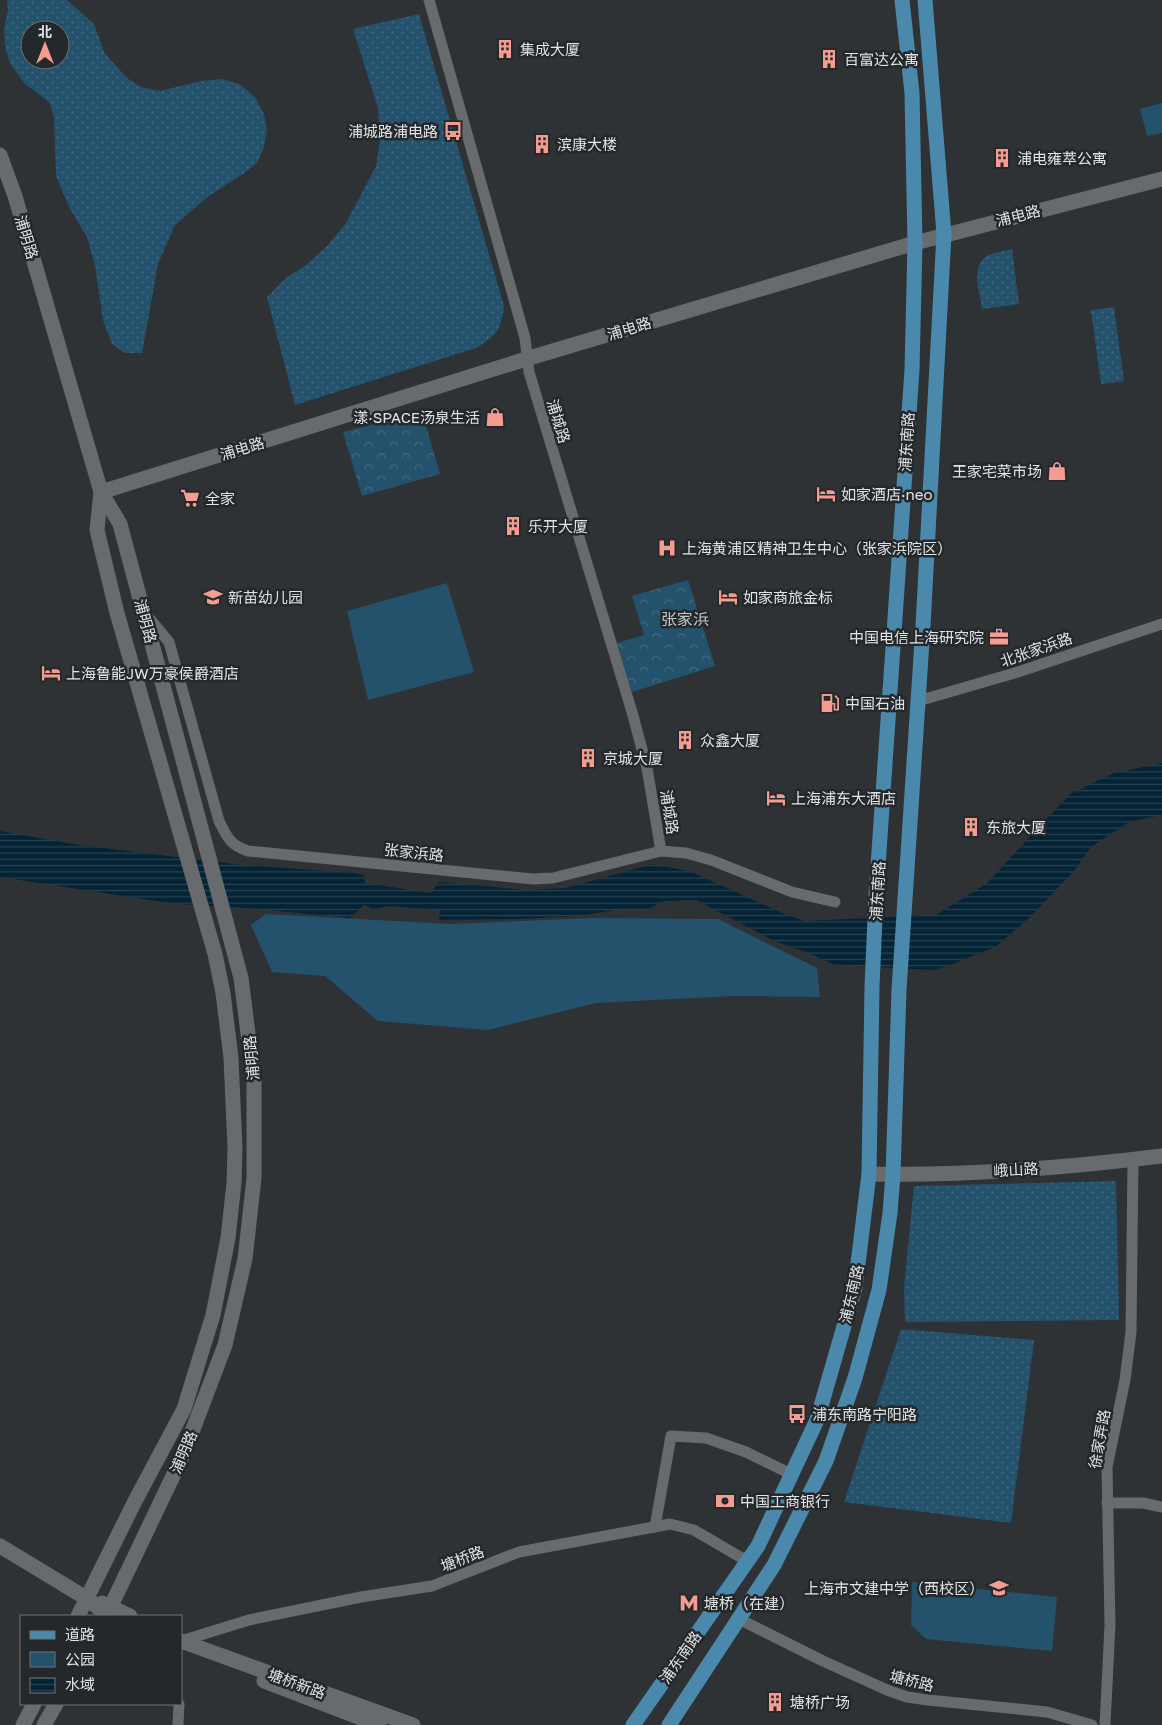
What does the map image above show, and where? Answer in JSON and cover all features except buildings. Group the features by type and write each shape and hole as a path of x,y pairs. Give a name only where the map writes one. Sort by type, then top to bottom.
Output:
{"main road":[{"name":"浦东南路","path":"633,1725 758,1546 817,1420 856,1288 869,1174 872,987 876,895 912,370 915,243 912,93 902,0"},
{"name":"浦东南路","path":"669,1725 774,1565 826,1461 855,1378 879,1290 890,1213 893,1175 899,990 918,701 944,234 925,0"},
{"name":"浦明路","path":"0,155 19,212 101,492 120,524 200,818 241,978 254,1081 254,1178 245,1259 224,1345 184,1453 107,1613"},
{"name":"浦电路","path":"101,492 526,359 944,234 1162,179"},
{"name":"浦明路","path":"78,1615 184,1409 213,1315 226,1248 234,1183 235,1148 231,1058 223,993 215,954 117,613 97,530 101,492"},
{"name":"峨山路","path":"869,1174 893,1175 1043,1168 1162,1156"},
{"path":"0,1546 86,1598 107,1613 122,1615"},
{"name":"塘桥新路","path":"182,1641 413,1725"},
{"name":"塘桥新路","path":"182,1649 379,1725"},
{"path":"23,1725 33,1705"},
{"path":"44,1725 55,1705"}],"street":[{"name":"浦城路","path":"429,0 525,338 529,372 632,712 647,768 661,851"},
{"name":"张家浜路","path":"144,612 169,642 219,821 226,837 236,847 257,852 533,878 553,878 661,851 686,853 711,860 792,892 835,902"},
{"name":"北张家浜路","path":"918,701 1018,672 1162,624"},
{"name":"徐家弄路","path":"1105,1725 1110,1625 1107,1467 1125,1380 1131,1332 1133,1160"},
{"path":"655,1527 672,1436 706,1438 746,1452 791,1474"},
{"path":"1107,1503 1143,1503 1162,1507"},
{"name":"塘桥路","path":"182,1641 249,1620 361,1597 432,1586 519,1552 670,1524 694,1530 747,1561"},
{"name":"塘桥路","path":"739,1619 823,1662 907,1697 1047,1712 1092,1725"},
{"path":"178,1705 178,1725"}],"green space":[{"path":"7,0 67,0 94,24 105,54 127,78 141,87 160,91 201,81 222,79 241,85 255,97 264,114 267,130 264,147 257,163 210,195 175,225 158,264 142,353 125,353 112,344 103,320 95,265 87,237 69,207 56,176 54,117 50,103 24,83 10,63 5,46 4,28 8,10"},
{"path":"419,14 504,306 501,321 497,331 476,348 295,405 267,297 286,278 306,265 327,246 346,223 376,166 380,140 378,108 353,29"},
{"path":"1162,103 1162,133 1147,136 1140,109"},
{"path":"1012,249 1019,304 982,309 977,279 979,265 989,255"},
{"path":"1114,307 1124,381 1101,384 1091,310"},
{"path":"422,412 440,474 362,496 343,432"},
{"path":"688,580 715,666 632,692 617,643 644,635 632,596"},
{"path":"447,583 474,672 368,700 347,611"},
{"path":"266,914 450,924 593,918 718,919 817,968 820,997 732,996 596,1003 488,1030 378,1021 325,976 272,972 251,925"},
{"path":"1116,1181 1119,1320 905,1322 904,1288 914,1186"},
{"path":"901,1329 1034,1340 1011,1523 844,1502"},
{"path":"912,1582 1057,1597 1052,1651 926,1639 911,1625"}],"water":[{"path":"1162,763 1162,815 1129,822 1091,847 1073,872 1028,919 995,947 933,970 835,965 774,941 696,900 664,901 646,910 615,910 578,916 519,919 439,920 440,910 389,906 373,909 364,905 350,918 245,908 176,904 0,877 0,831 79,845 242,865 355,873 364,875 365,883 431,893 439,882 526,890 566,888 653,864 692,872 804,921 936,915 986,884 1070,794 1114,773"}],"place":[{"name":"集成大厦","path":"505,49"},
{"name":"百富达公寓","path":"829,59"},
{"name":"浦城路浦电路","path":"453,131"},
{"name":"滨康大楼","path":"542,144"},
{"name":"浦电雍萃公寓","path":"1002,158"},
{"name":"漾·SPACE汤泉生活","path":"495,417"},
{"name":"王家宅菜市场","path":"1057,471"},
{"name":"如家酒店·neo","path":"826,494"},
{"name":"全家","path":"190,498"},
{"name":"乐开大厦","path":"513,526"},
{"name":"上海黄浦区精神卫生中心（张家浜院区）","path":"667,548"},
{"name":"新苗幼儿园","path":"213,597"},
{"name":"如家商旅金标","path":"728,597"},
{"name":"中国电信上海研究院","path":"999,637"},
{"name":"上海鲁能JW万豪侯爵酒店","path":"51,673"},
{"name":"中国石油","path":"830,703"},
{"name":"众鑫大厦","path":"685,740"},
{"name":"京城大厦","path":"588,758"},
{"name":"上海浦东大酒店","path":"776,798"},
{"name":"东旅大厦","path":"971,827"},
{"name":"浦东南路宁阳路","path":"797,1414"},
{"name":"中国工商银行","path":"725,1501"},
{"name":"上海市文建中学（西校区）","path":"999,1588"},
{"name":"塘桥（在建）","path":"689,1603"},
{"name":"塘桥广场","path":"775,1702"}],"district":[{"name":"张家浜","path":"685,619"}]}
